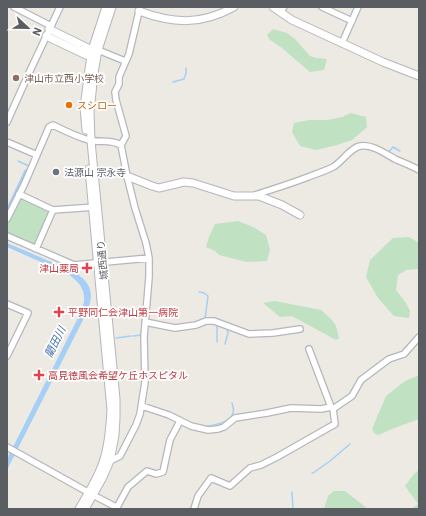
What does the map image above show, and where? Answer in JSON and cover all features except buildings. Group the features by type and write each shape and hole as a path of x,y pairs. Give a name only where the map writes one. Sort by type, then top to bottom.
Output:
{"street":[{"path":"14,7 49,30 94,54 125,61"},
{"path":"7,122 60,7"},
{"name":"城西通り","path":"94,54 106,7"},
{"name":"城西通り","path":"85,509 104,460 110,434 111,410 95,207 89,140 84,108 89,69 112,7"},
{"path":"110,461 120,456 136,425 142,406 145,382 144,337 149,277 149,258 146,242 135,208 121,145 126,136 115,92 125,61 129,54 140,9 162,19 189,21 213,17 234,7"},
{"path":"273,7 282,9 292,20 384,62 419,76"},
{"path":"322,7 352,21"},
{"path":"342,43 358,7"},
{"path":"7,219 49,127 54,125 89,140 116,142 121,145"},
{"path":"7,142 37,156"},
{"path":"251,196 320,173 334,166 358,146 377,149 419,170"},
{"path":"127,176 159,188 184,182 234,196 265,198 282,204 300,215"},
{"path":"19,194 53,210 95,207"},
{"path":"36,249 53,210"},
{"path":"7,236 74,265 149,258"},
{"name":"城西通り","path":"79,509 91,494 110,461 115,435 116,400 100,263"},
{"path":"7,304 28,313 7,356"},
{"path":"145,322 175,328 196,325 206,321 214,321 249,334 273,333 300,329"},
{"path":"142,406 169,415 191,426 208,430 224,427 235,418 291,408 332,408 352,396 361,380 389,359 404,354 419,337"},
{"path":"194,509 198,496 210,478 230,486 250,468 261,465 277,457 334,424 332,408 309,349"},
{"path":"8,447 116,508 128,486 147,471 156,474 163,472 170,440 180,421"}],"green space":[{"path":"273,29 287,33 295,39 310,56 327,59 324,70 310,72 282,48 270,40 267,35"},
{"path":"351,113 366,117 367,127 352,140 337,145 316,150 300,146 292,132 294,123 309,120 327,120 342,117"},
{"path":"21,198 49,211 50,213 36,245 34,246 7,234 7,223 18,199"},
{"path":"238,221 253,227 266,235 270,250 267,261 247,262 219,255 215,251 206,247 215,224"},
{"path":"409,237 419,243 419,269 406,270 398,275 396,290 410,311 409,318 394,316 378,298 366,277 370,260 393,238"},
{"path":"275,301 321,310 336,326 339,338 336,340 292,316 280,317 263,303"},
{"path":"419,375 419,419 379,435 375,434 372,429 386,396 405,381"},
{"path":"419,470 419,509 411,509 418,504 405,486"},
{"path":"334,491 345,491 368,509 324,509 328,496"}],"water":[{"path":"25,169 28,170 7,214 7,207"},
{"path":"7,243 61,266 63,265 84,280 88,285 91,296 84,318 7,470 7,461 10,452 81,312 84,295 81,286 68,274 7,247"}],"waterway":[{"path":"173,82 184,79 186,68"},
{"path":"388,153 393,147 400,151"},
{"path":"18,161 29,166"},
{"path":"199,292 208,296 205,319"},
{"path":"217,324 217,342"},
{"path":"133,336 141,335 142,328"},
{"path":"225,344 228,333 227,328"},
{"path":"116,338 131,336"},
{"path":"204,427 221,423 229,419 233,412 232,403"},
{"path":"312,473 330,461 350,444"},
{"path":"262,468 285,456"},
{"path":"292,492 293,509"}],"place":[{"name":"津山市立西小学校","path":"16,78"},
{"name":"スシロー","path":"69,105"},
{"name":"法源山 宗永寺","path":"56,172"},
{"name":"津山薬局","path":"87,268"},
{"name":"平野同仁会津山第一病院","path":"59,312"},
{"name":"高見徳風会希望ケ丘ホスピタル","path":"39,375"}],"water label":[{"name":"藺田川","path":"55,342"}]}
